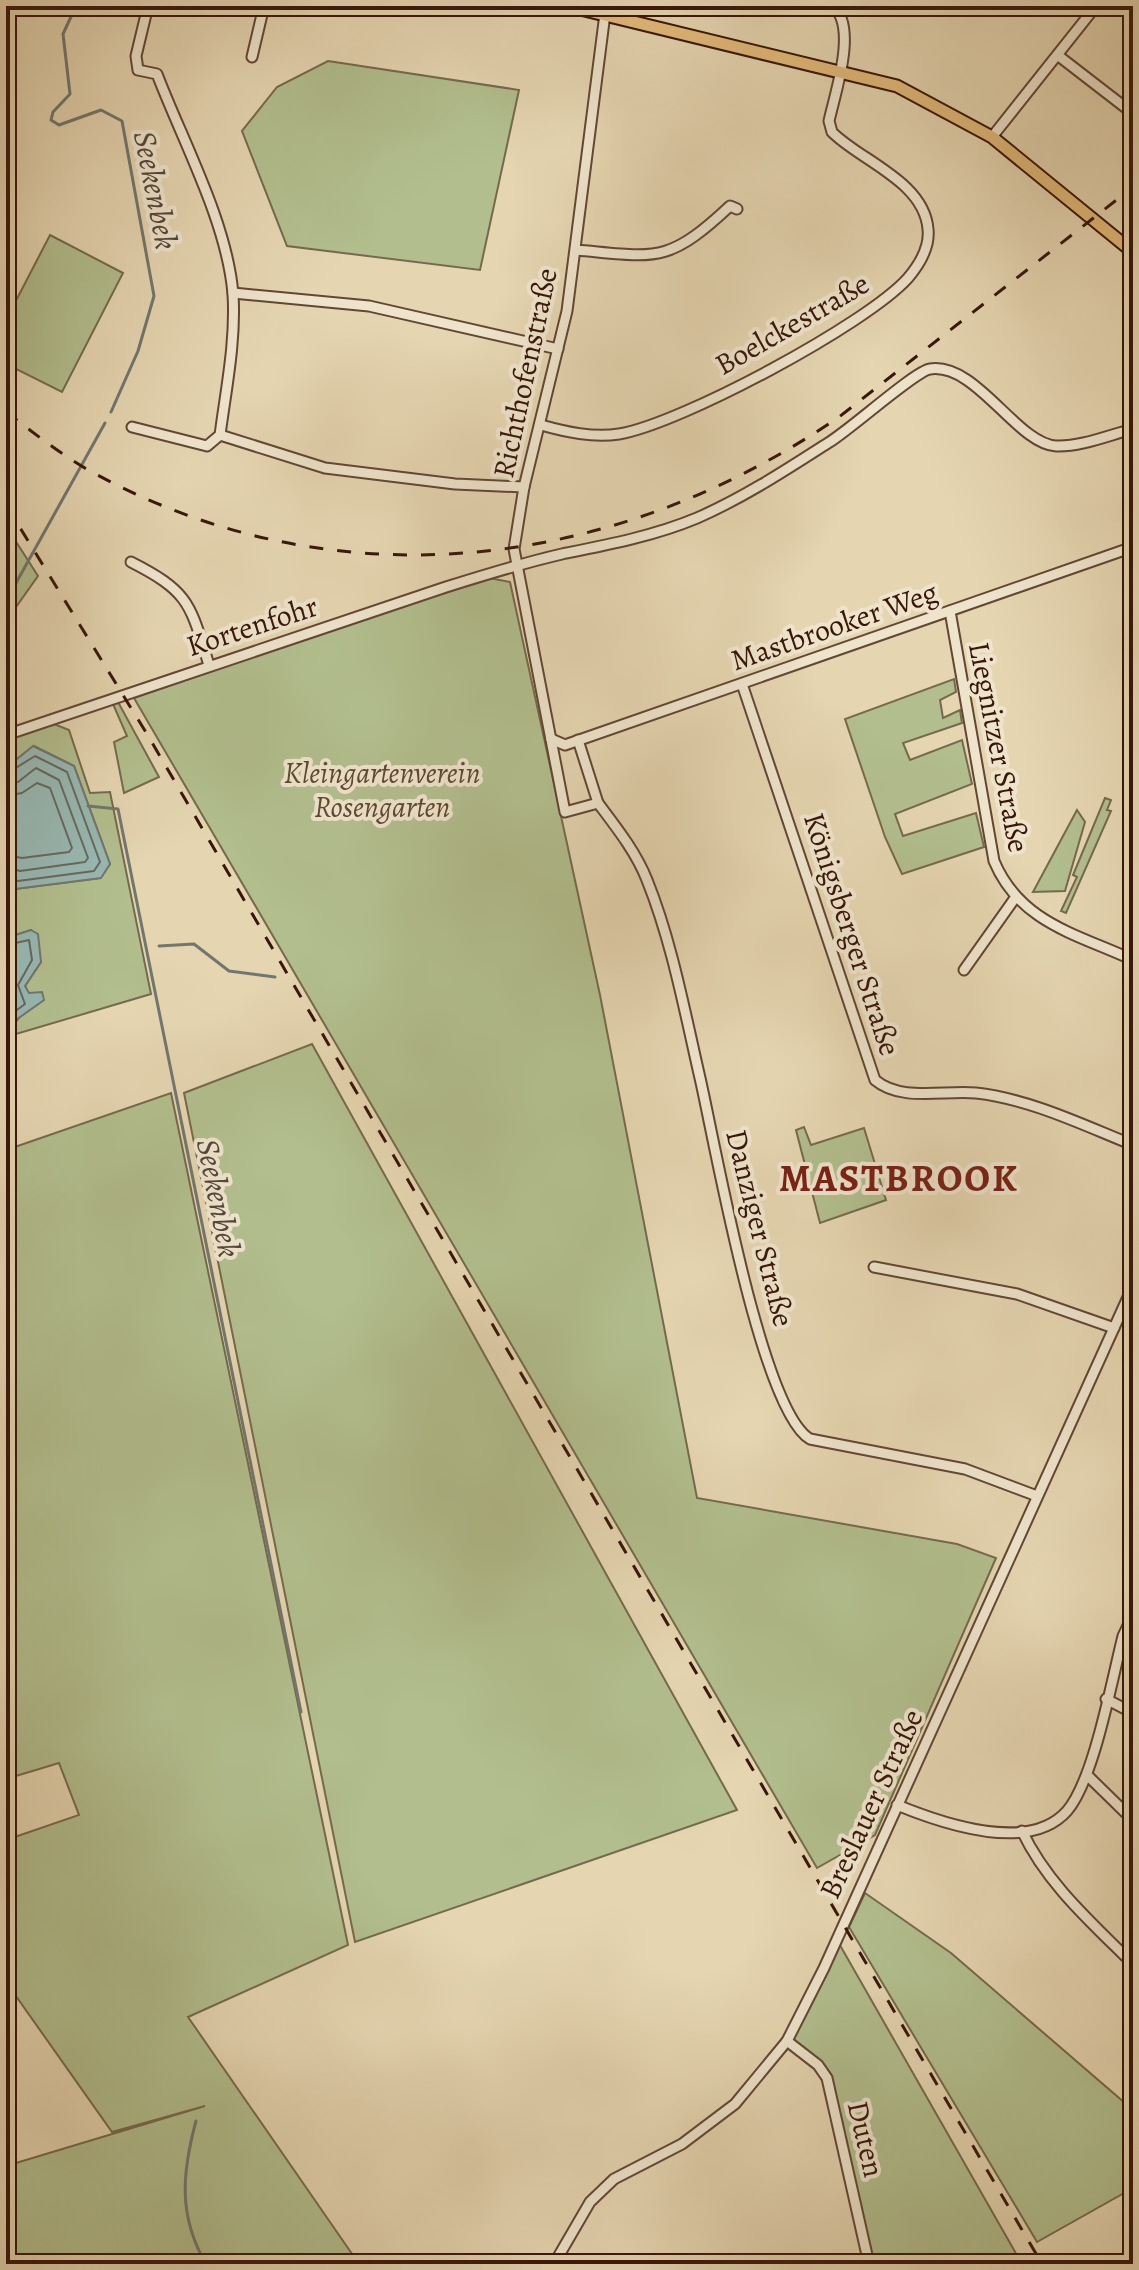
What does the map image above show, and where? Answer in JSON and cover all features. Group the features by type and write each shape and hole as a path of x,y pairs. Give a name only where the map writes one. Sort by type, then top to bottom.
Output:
{"main road":[{"path":"568,6 605,10 897,86 992,137 1133,252"}],"street":[{"path":"132,427 207,446 220,435 233,325 233,293 223,243 157,74 138,70 136,56 148,6"},
{"path":"252,57 264,6"},
{"path":"833,6 842,18 845,37 840,71"},
{"path":"992,137 1060,57 1096,6"},
{"name":"Richthofenstraße","path":"551,739 515,566 515,533 558,349 576,250 605,10"},
{"path":"1060,57 1126,108"},
{"name":"Boelckestraße","path":"541,425 589,435 619,434 678,415 836,331 906,280 924,253 928,226 921,209 897,180 832,132 829,121 840,71"},
{"path":"576,250 635,257 658,255 690,240 730,206 737,209"},
{"path":"233,293 369,306 558,349"},
{"name":"Kortenfohr","path":"6,735 209,665 515,566 615,544 696,519 766,483 856,426 916,374 929,369 945,369 961,376 1041,442 1071,444 1133,429"},
{"path":"220,435 325,468 455,484 524,487"},
{"name":"Mastbrooker Weg","path":"551,739 565,745 1133,547"},
{"path":"131,562 170,581 184,597 209,665"},
{"name":"Liegnitzer Straße","path":"950,611 994,861 1015,898 1043,920 1133,960"},
{"name":"Königsberger Straße","path":"742,684 875,1080 886,1089 906,1093 980,1094 1029,1105 1133,1145"},
{"path":"551,739 565,812 598,803"},
{"name":"Danziger Straße","path":"578,740 598,803 621,832 652,895 700,1079 751,1307 793,1424 810,1439 891,1452 965,1469 1037,1496"},
{"path":"964,970 1015,898"},
{"path":"874,1267 1017,1294 1114,1328"},
{"name":"Breslauer Straße","path":"554,2264 590,2202 614,2179 682,2144 735,2104 787,2041 813,1992 1133,1286"},
{"path":"897,1805 969,1828 998,1833 1047,1825 1066,1811 1087,1775 1123,1636 1133,1615"},
{"path":"1106,1699 1133,1713"},
{"path":"1087,1775 1133,1820"},
{"path":"1022,1831 1036,1860 1072,1904 1133,1964"},
{"name":"Duten","path":"787,2041 818,2065 827,2078 869,2264"}],"green space":[{"path":"328,61 519,90 480,270 287,246 242,131 277,87"},
{"path":"50,235 123,273 62,392 6,364 6,320"},
{"path":"6,526 38,576 6,621"},
{"name":"Kleingartenverein Rosengarten","path":"484,577 510,582 600,995 697,1498 957,1544 996,1558 875,1835 817,1868 134,698"},
{"path":"954,679 956,692 940,700 943,718 960,710 962,723 903,743 910,760 962,740 972,784 895,814 903,836 976,813 984,847 902,874 885,837 845,719"},
{"path":"118,702 159,777 124,793 114,742 127,736 113,704"},
{"path":"49,722 69,730 90,793 110,792 151,994 6,1037 6,1027 16,1022 35,994 28,993 25,986 41,962 31,930 6,938 6,874 7,885 15,889 100,878 110,864 74,766 34,746 6,768 6,739"},
{"path":"1105,798 1111,800 1107,810 1111,811 1066,913 1061,911 1077,877 1073,875"},
{"path":"1077,810 1085,822 1065,891 1033,892"},
{"path":"312,1044 737,1810 355,1942 184,1093"},
{"path":"171,1093 348,1945 188,2017 359,2264 6,2264 6,2166 205,2106 112,2132 6,1982 6,1840 79,1815 59,1763 6,1779 6,1150"},
{"path":"804,1127 811,1145 864,1128 886,1200 820,1223 796,1130"},
{"path":"865,1893 951,1953 1133,2110 1133,2188 1037,2242 849,1927"},
{"path":"837,1940 1022,2264 869,2264 827,2078 787,2041"}],"water":[{"path":"33,746 74,766 110,864 101,878 15,889 7,885 6,768"},
{"path":"31,930 38,934 41,962 25,986 29,993 42,992 44,1000 6,1027 6,938"}],"waterway":[{"name":"Seekenbek","path":"76,6 63,34 70,94 53,112 51,120 59,125 101,110 122,121 154,296 138,351 111,412"},
{"name":"Seekenbek","path":"6,601 105,423"},
{"name":"Seekenbek","path":"88,806 118,809 301,1712"},
{"path":"159,946 194,944 229,971 275,977"},
{"path":"196,2121 185,2194 191,2229 206,2264"}],"railway":[{"path":"6,412 90,471 183,514 279,541 375,554 472,552 568,537 662,509 752,469 839,417 1133,187"},
{"path":"6,505 147,734 1042,2264"}],"district":[{"name":"MASTBROOK","path":"899,1178"}]}
